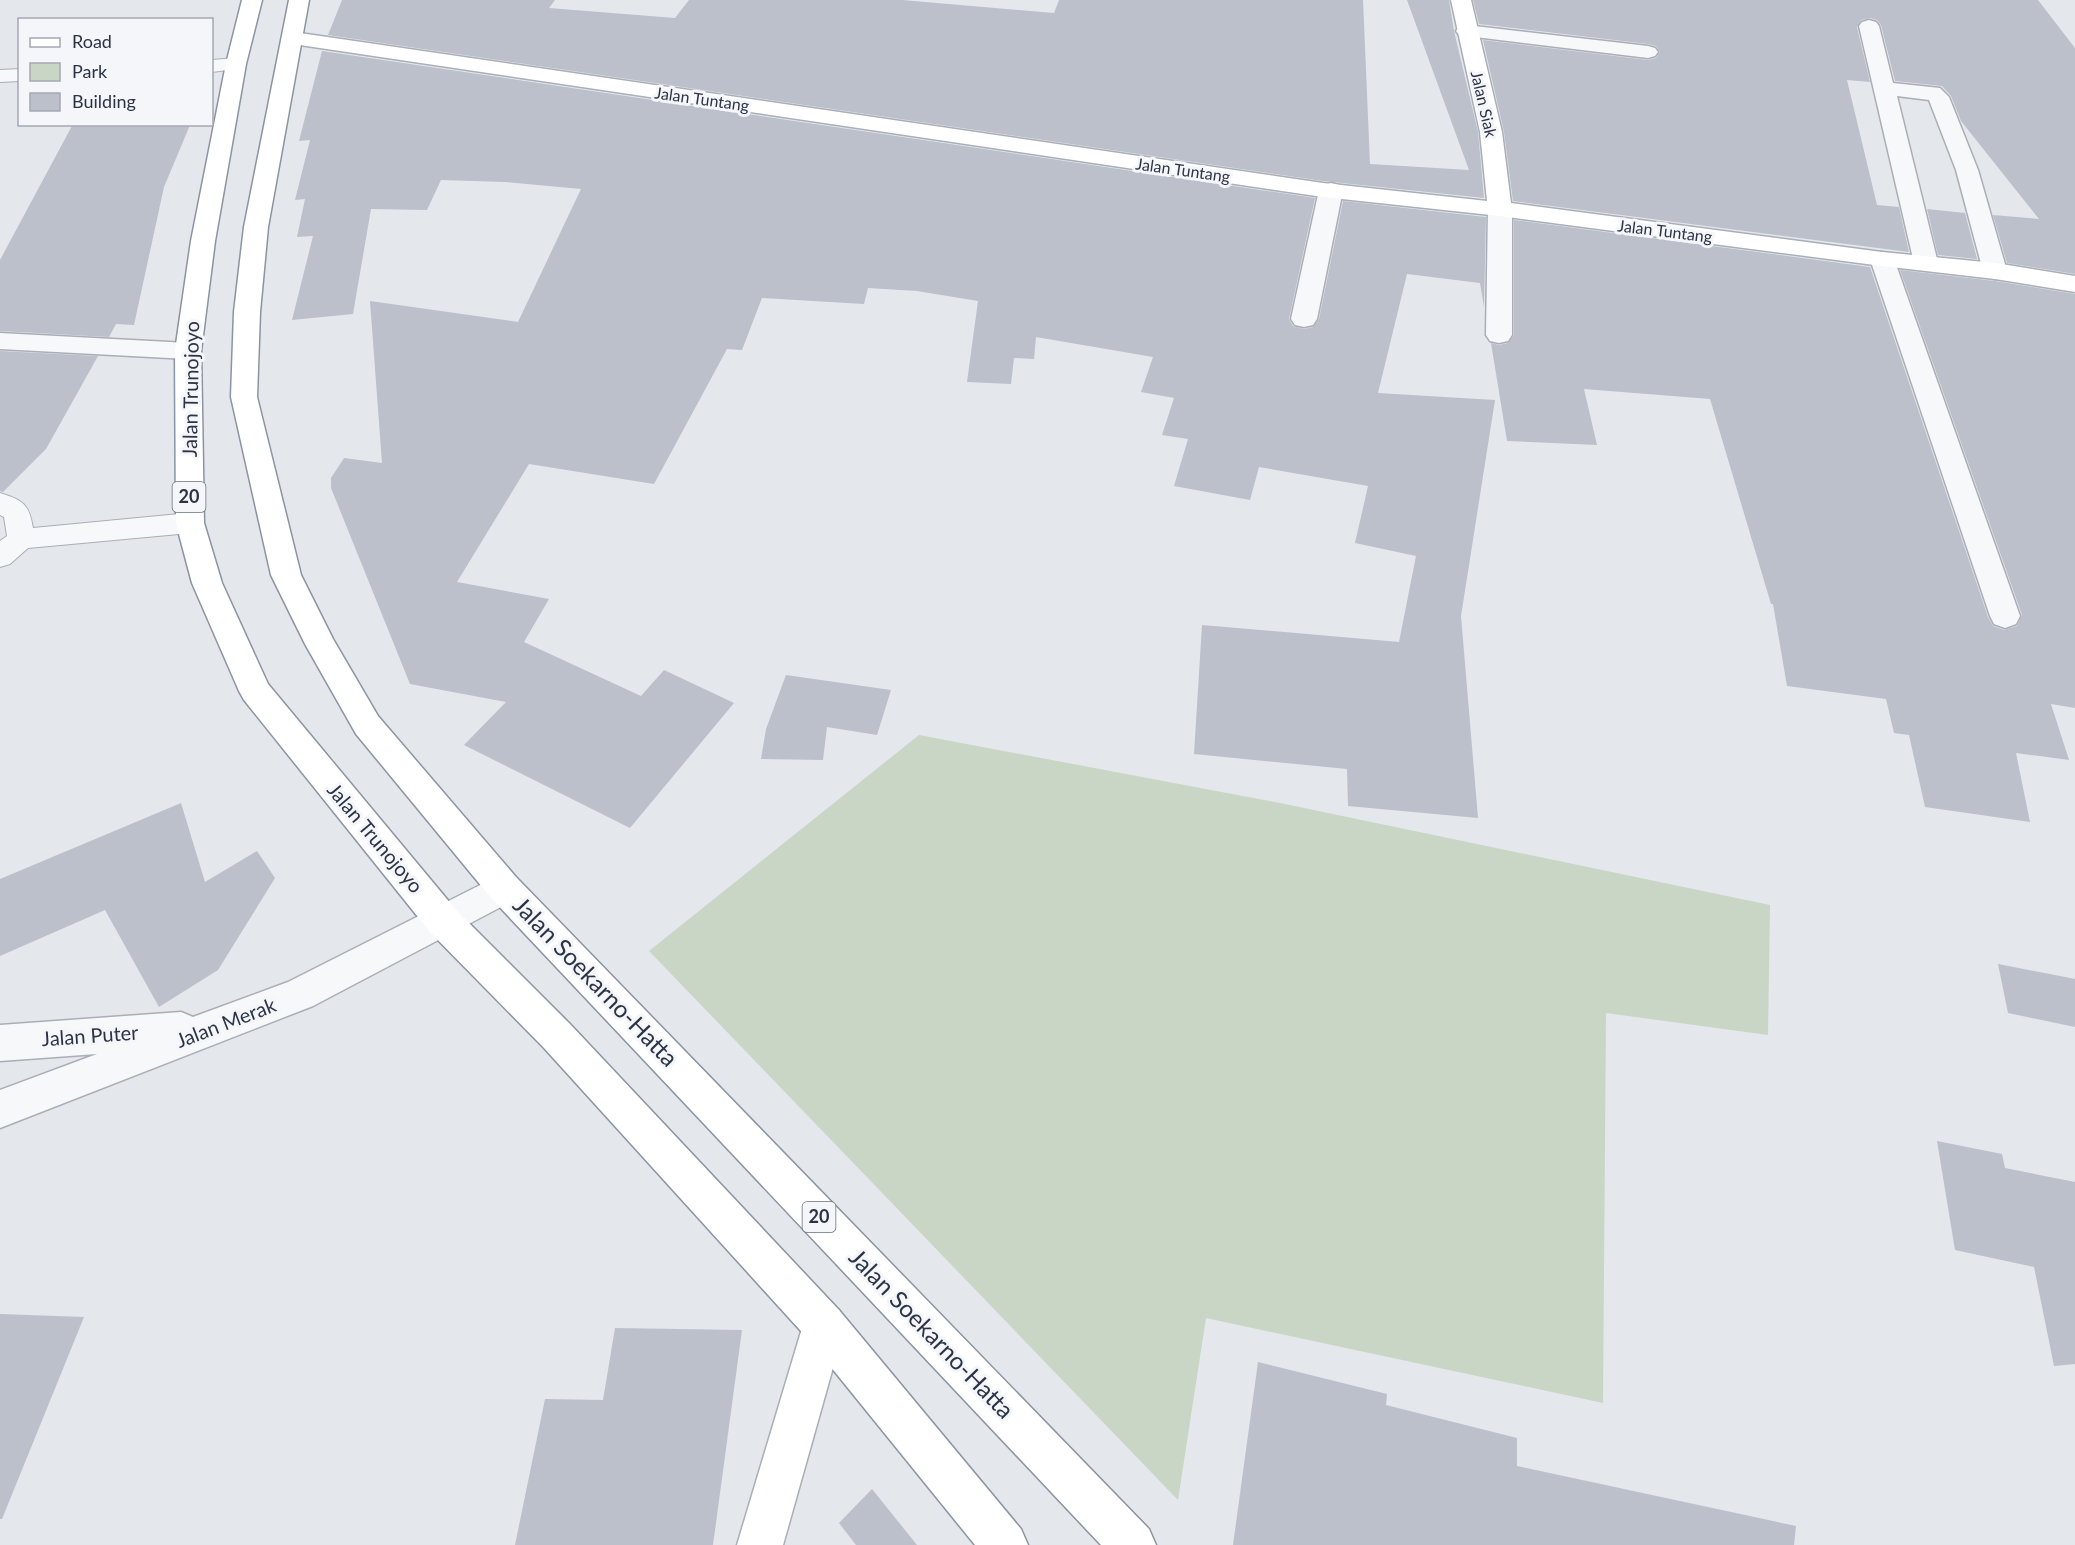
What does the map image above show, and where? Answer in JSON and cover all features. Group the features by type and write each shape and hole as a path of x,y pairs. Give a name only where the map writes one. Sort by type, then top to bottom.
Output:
{"main road":[{"name":"Jalan Trunojoyo","path":"252,0 224,65 188,351 190,523 207,583 255,691 443,921"},
{"name":"20","path":"299,0 256,226 247,312 244,397 286,575 320,644 367,725 504,888"},
{"name":"Jalan Siak","path":"1461,0 1466,31 1491,132 1500,209"},
{"name":"Jalan Tuntang","path":"293,38 1331,190 1995,271 2075,284"},
{"name":"Jalan Soekarno-Hatta","path":"504,888 1133,1545"},
{"name":"20","path":"443,921 557,1036 824,1325 1005,1545"},
{"path":"760,1545 824,1325"}],"street":[{"path":"1869,26 1926,263"},
{"path":"1466,31 1648,52"},
{"path":"1884,88 1932,93 1938,98 1967,170 1995,271"},
{"path":"1304,319 1331,190"},
{"path":"1499,334 1500,209"},
{"path":"1882,259 2005,616"},
{"path":"0,341 188,351"},
{"name":"Jalan Merak","path":"0,1109 300,994 504,888"},
{"name":"Jalan Puter","path":"0,1043 217,1027"}],"lane":[{"path":"0,76 18,75"},
{"path":"0,503 17,512 21,539"},
{"path":"0,557 21,539 190,523"}],"green space":[{"path":"919,735 1280,803 1770,905 1768,1035 1606,1013 1603,1403 1206,1318 1178,1500 649,951"}],"building":[{"path":"342,0 555,0 549,8 675,18 689,0 902,0 1054,13 1059,0 1363,0 1370,164 1469,170 1407,0 1449,0 1478,132 1484,198 1323,181 328,35"},
{"path":"1473,0 2038,0 2075,48 2075,274 2007,263 1993,215 2039,219 1961,121 1951,96 1942,86 1895,81 1881,25 1877,20 1870,18 1861,20 1857,27 1870,82 1847,80 1877,205 1899,207 1909,252 1513,201 1504,132 1483,40 1648,60 1656,58 1660,52 1656,46 1648,44 1479,24"},
{"path":"322,51 1315,198 1289,319 1293,326 1304,329 1313,327 1319,319 1343,201 1486,217 1484,307 1480,283 1407,274 1378,393 1495,400 1461,616 1478,818 1348,806 1347,769 1194,754 1202,625 1399,642 1416,556 1355,543 1368,486 1259,467 1250,500 1174,486 1188,439 1162,435 1174,398 1141,392 1153,357 1036,337 1034,359 1014,358 1011,384 967,382 978,301 917,291 868,288 864,304 762,298 742,350 727,349 654,484 529,464 457,582 549,599 524,642 641,696 664,670 734,703 630,828 464,745 506,702 410,684 331,488 331,478 344,458 382,463 370,301 518,322 581,189 505,182 441,180 427,210 371,209 353,314 292,320 313,236 297,237 305,199 295,200 310,140 299,141"},
{"path":"72,126 190,126 164,187 134,325 116,324 109,337 0,331 0,260"},
{"path":"1927,209 1965,213 1977,259 1938,255"},
{"path":"1514,220 1870,267 1988,617 1993,626 2004,630 2017,626 2022,615 1900,270 1995,281 2075,294 2075,708 2051,704 2069,760 2016,753 2030,822 1925,807 1909,735 1894,733 1886,699 1787,686 1773,604 1771,604 1710,399 1584,389 1597,445 1507,441 1491,343 1499,345 1508,343 1514,335"},
{"path":"0,351 98,356 46,449 3,492 0,491"},
{"path":"786,675 891,690 877,735 827,727 823,760 761,759 766,729"},
{"path":"181,803 205,882 257,851 275,878 218,970 159,1007 105,910 0,956 0,879"},
{"path":"1998,964 2075,979 2075,1027 2008,1013"},
{"path":"1937,1141 2002,1154 2005,1168 2075,1182 2075,1364 2054,1366 2034,1267 1955,1250"},
{"path":"0,1314 84,1317 2,1519 0,1519"},
{"path":"615,1328 742,1330 713,1545 515,1545 545,1399 603,1400"},
{"path":"1258,1362 1387,1394 1386,1405 1517,1438 1517,1466 1796,1526 1794,1545 1233,1545"},
{"path":"872,1489 917,1545 856,1545 839,1523"}]}
